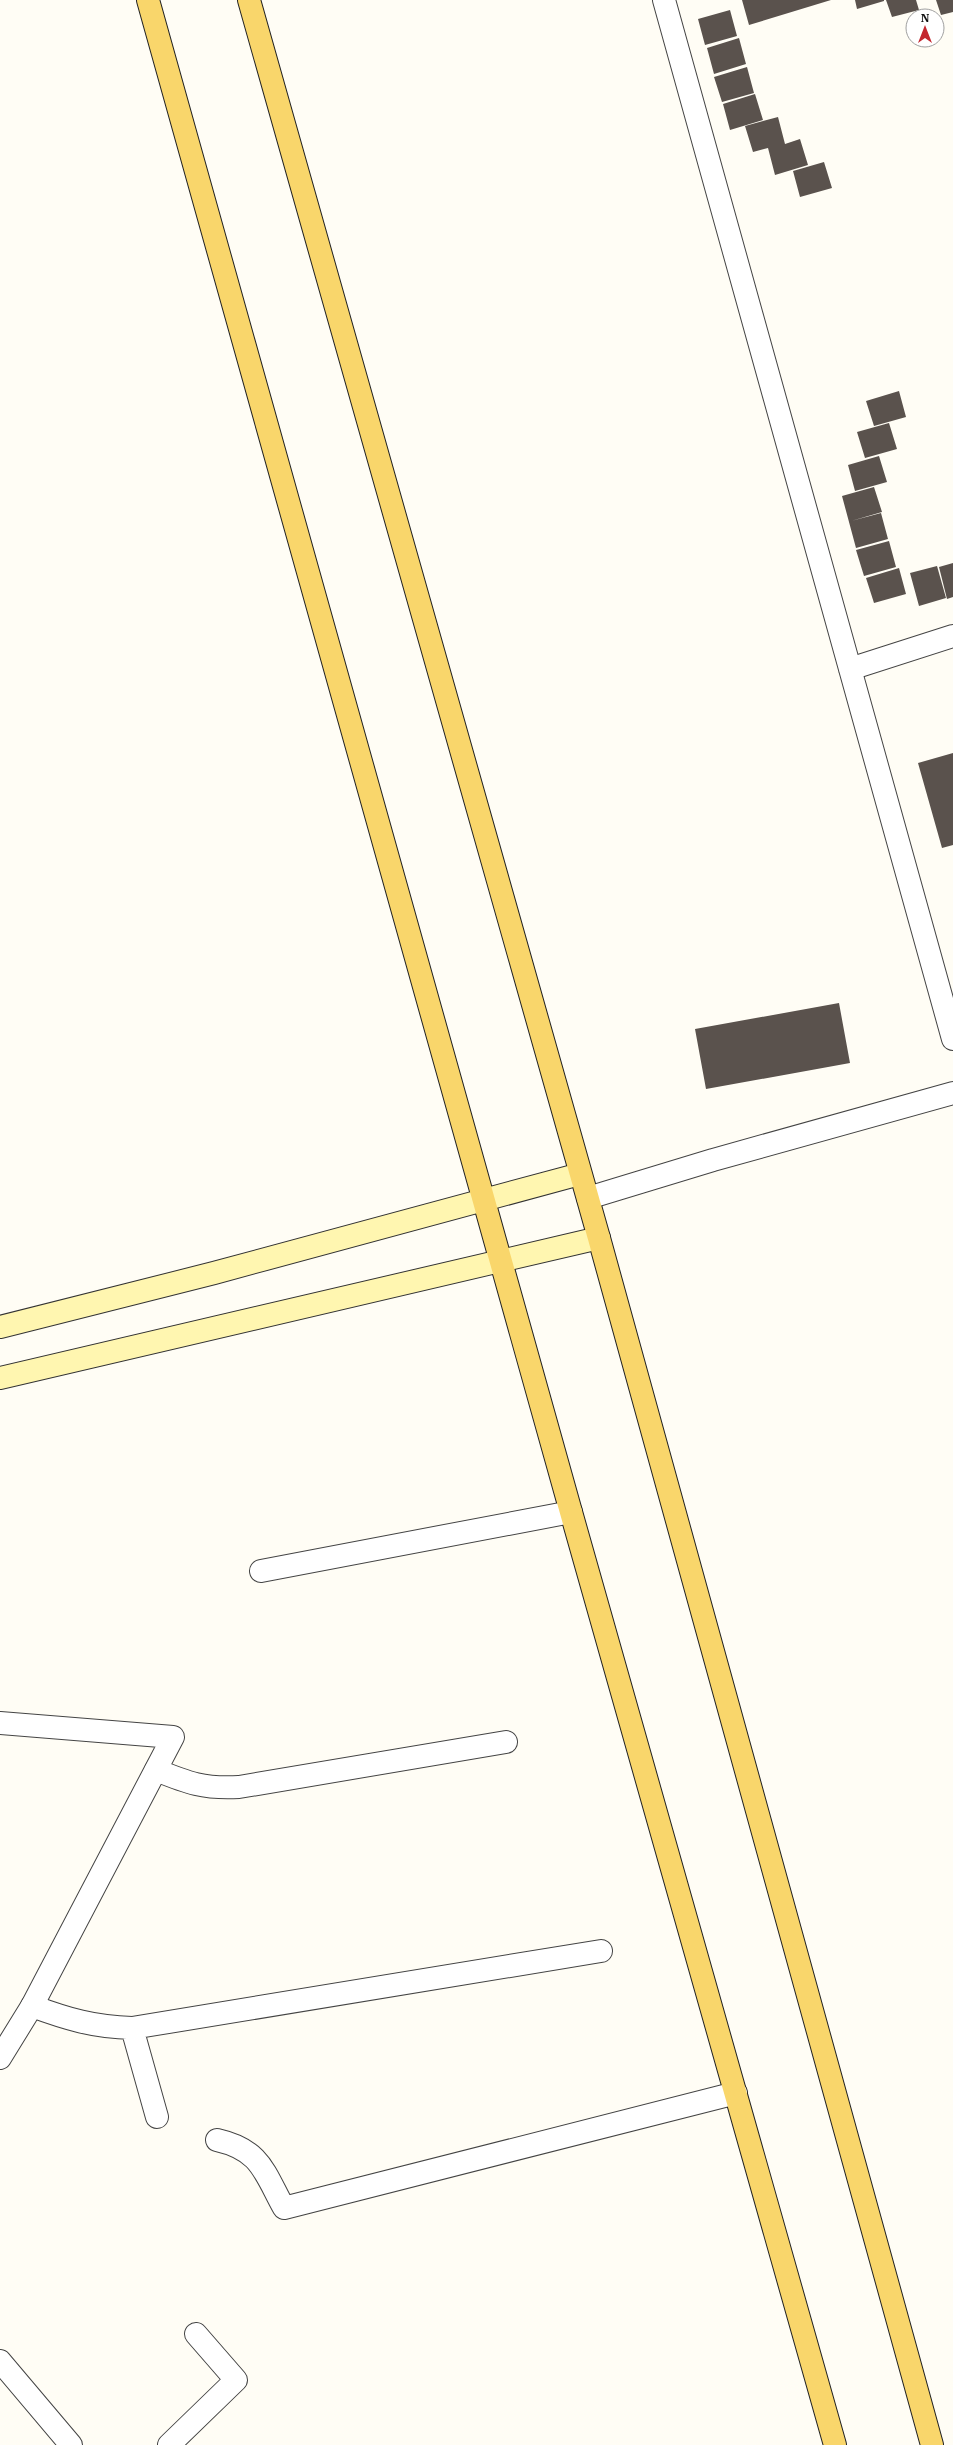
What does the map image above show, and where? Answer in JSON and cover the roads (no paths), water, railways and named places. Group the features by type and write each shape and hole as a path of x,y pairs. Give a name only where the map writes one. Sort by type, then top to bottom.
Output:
{"main road":[{"path":"148,0 485,1200 571,1512 835,2445"},
{"path":"250,0 588,1198 932,2445"},
{"path":"0,1327 214,1273 580,1174"},
{"path":"0,1378 599,1238"}],"street":[{"path":"664,0 953,1039"},
{"path":"850,668 953,636"},
{"path":"588,1198 713,1160 953,1093"},
{"path":"261,1571 571,1512"},
{"path":"0,1723 173,1737 32,2006 0,2058"},
{"path":"156,1770 194,1785 216,1788 239,1787 506,1742"},
{"path":"32,2006 77,2022 105,2027 132,2028 601,1951"},
{"path":"132,2028 157,2117"},
{"path":"217,2140 236,2144 257,2159 284,2208 736,2093"},
{"path":"169,2445 236,2380 196,2334"},
{"path":"0,2361 71,2445"}]}
